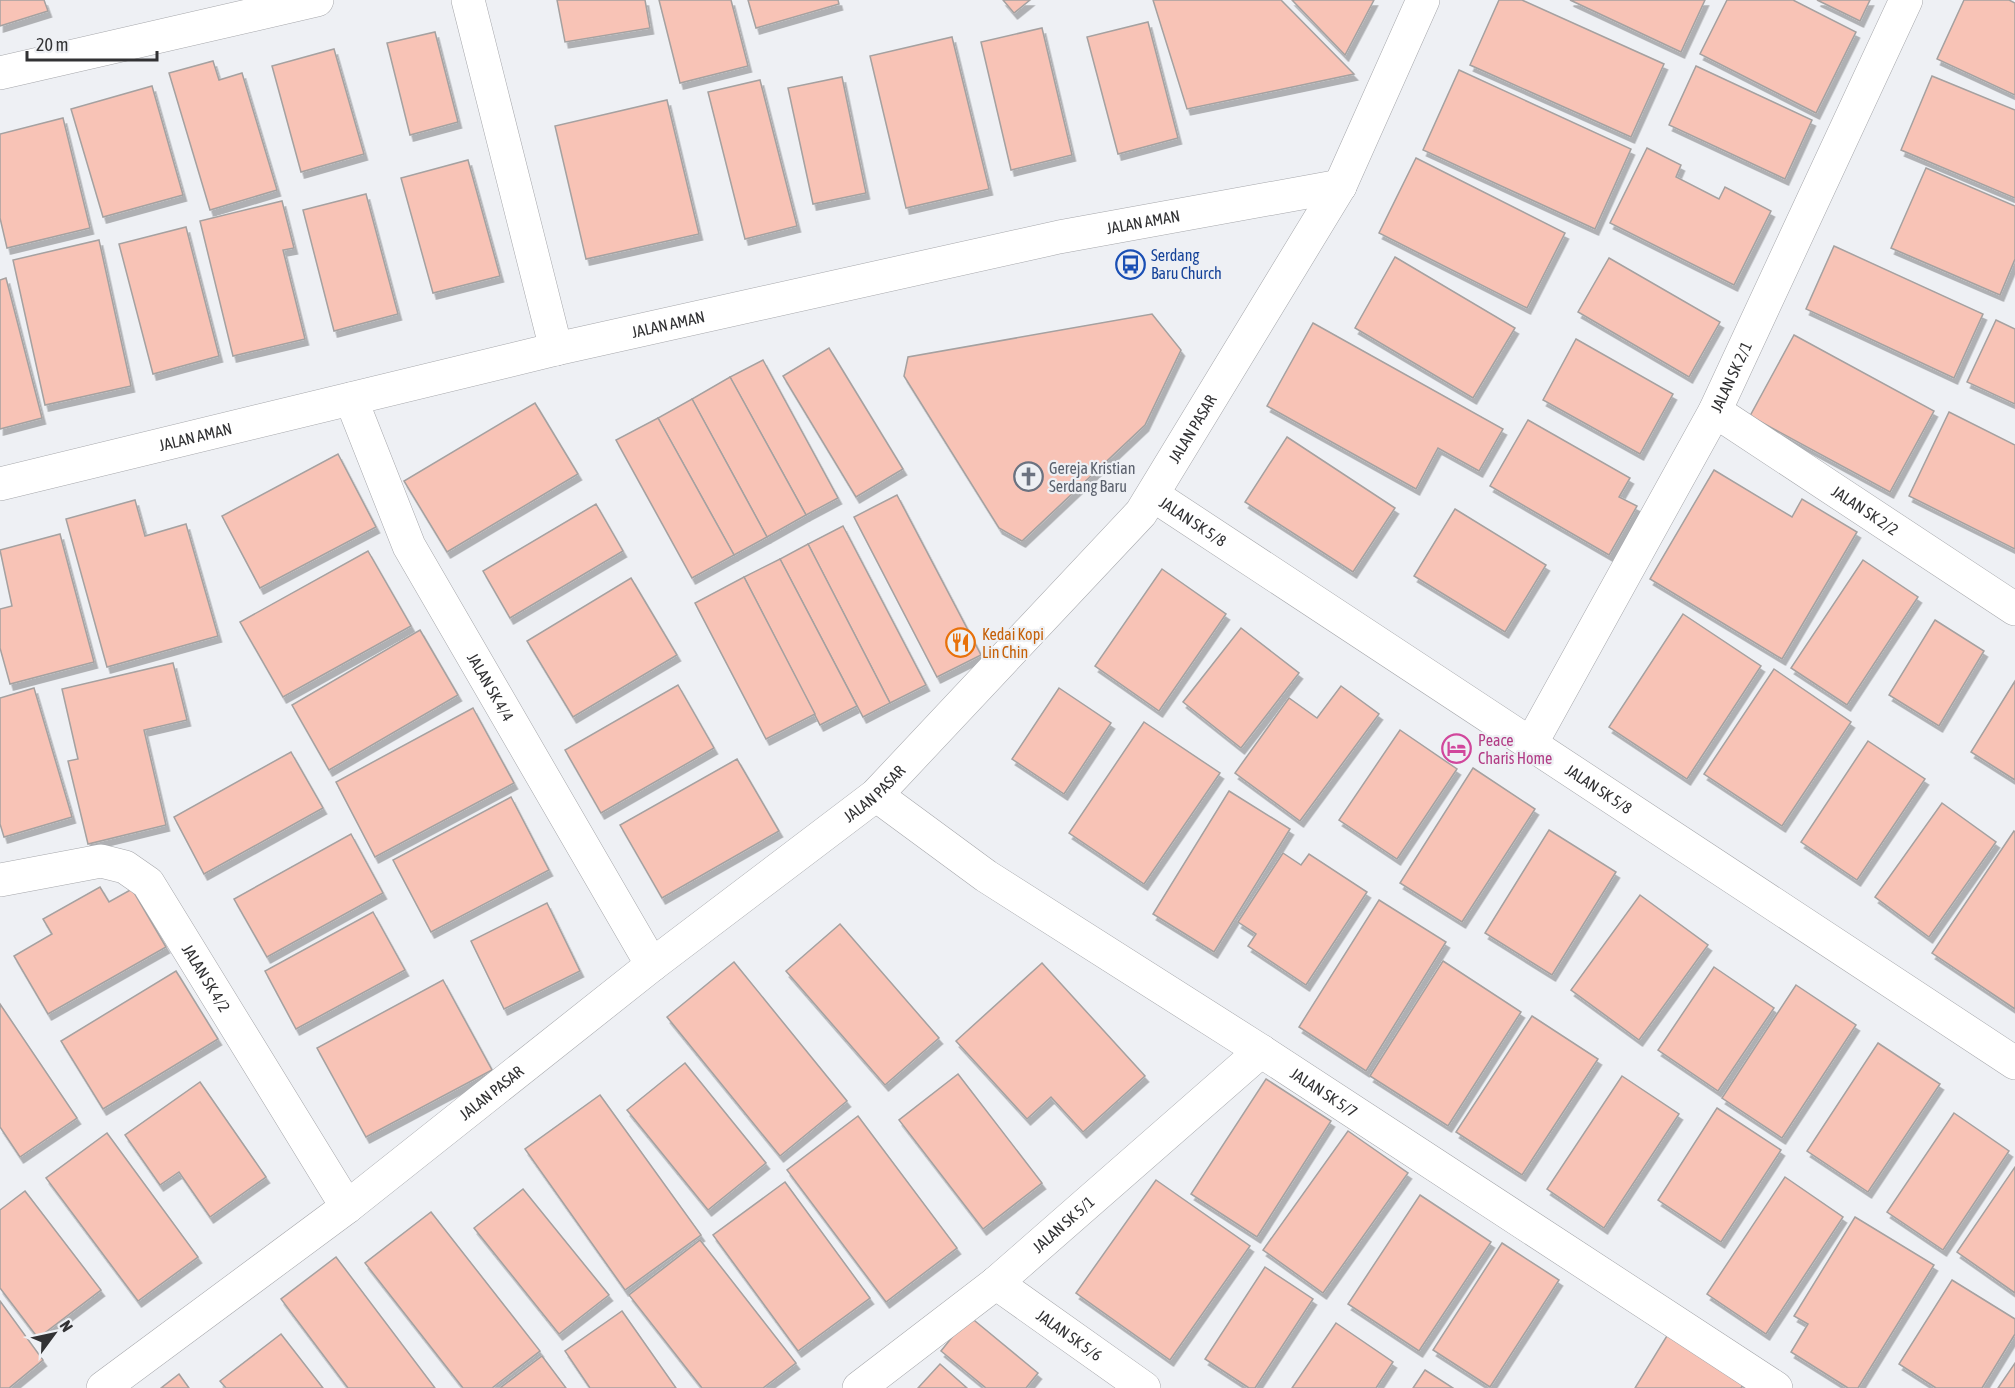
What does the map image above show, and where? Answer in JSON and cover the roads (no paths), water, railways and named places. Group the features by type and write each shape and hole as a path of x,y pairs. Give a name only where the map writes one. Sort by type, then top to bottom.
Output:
{"street":[{"path":"0,73 317,0"},
{"path":"468,0 556,349"},
{"name":"JALAN PASAR","path":"103,1388 347,1207 652,965 876,795 1141,513 1340,186 1424,0"},
{"name":"JALAN SK 2/1","path":"1532,742 1715,411 1906,0"},
{"name":"JALAN AMAN","path":"0,484 556,349 1059,237 1340,186"},
{"name":"JALAN SK 4/4","path":"351,399 409,546 652,965"},
{"name":"JALAN SK 2/2","path":"1715,411 2015,609"},
{"name":"JALAN SK 5/8","path":"1153,495 1532,742 1853,958 2015,1063"},
{"name":"JALAN SK 5/7","path":"876,795 986,876 1261,1051 1776,1388"},
{"name":"JALAN SK 4/2","path":"0,880 100,861 125,867 148,883 347,1207"},
{"name":"JALAN SK 5/1","path":"858,1388 996,1283 1261,1051"},
{"name":"JALAN SK 5/6","path":"996,1283 1144,1388"}],"place":[{"name":"Serdang Baru Church","path":"1130,264"},
{"name":"Gereja Kristian Serdang Baru","path":"1028,477"},
{"name":"Kedai Kopi Lin Chin","path":"961,643"},
{"name":"Peace Charis Home","path":"1457,749"}]}
